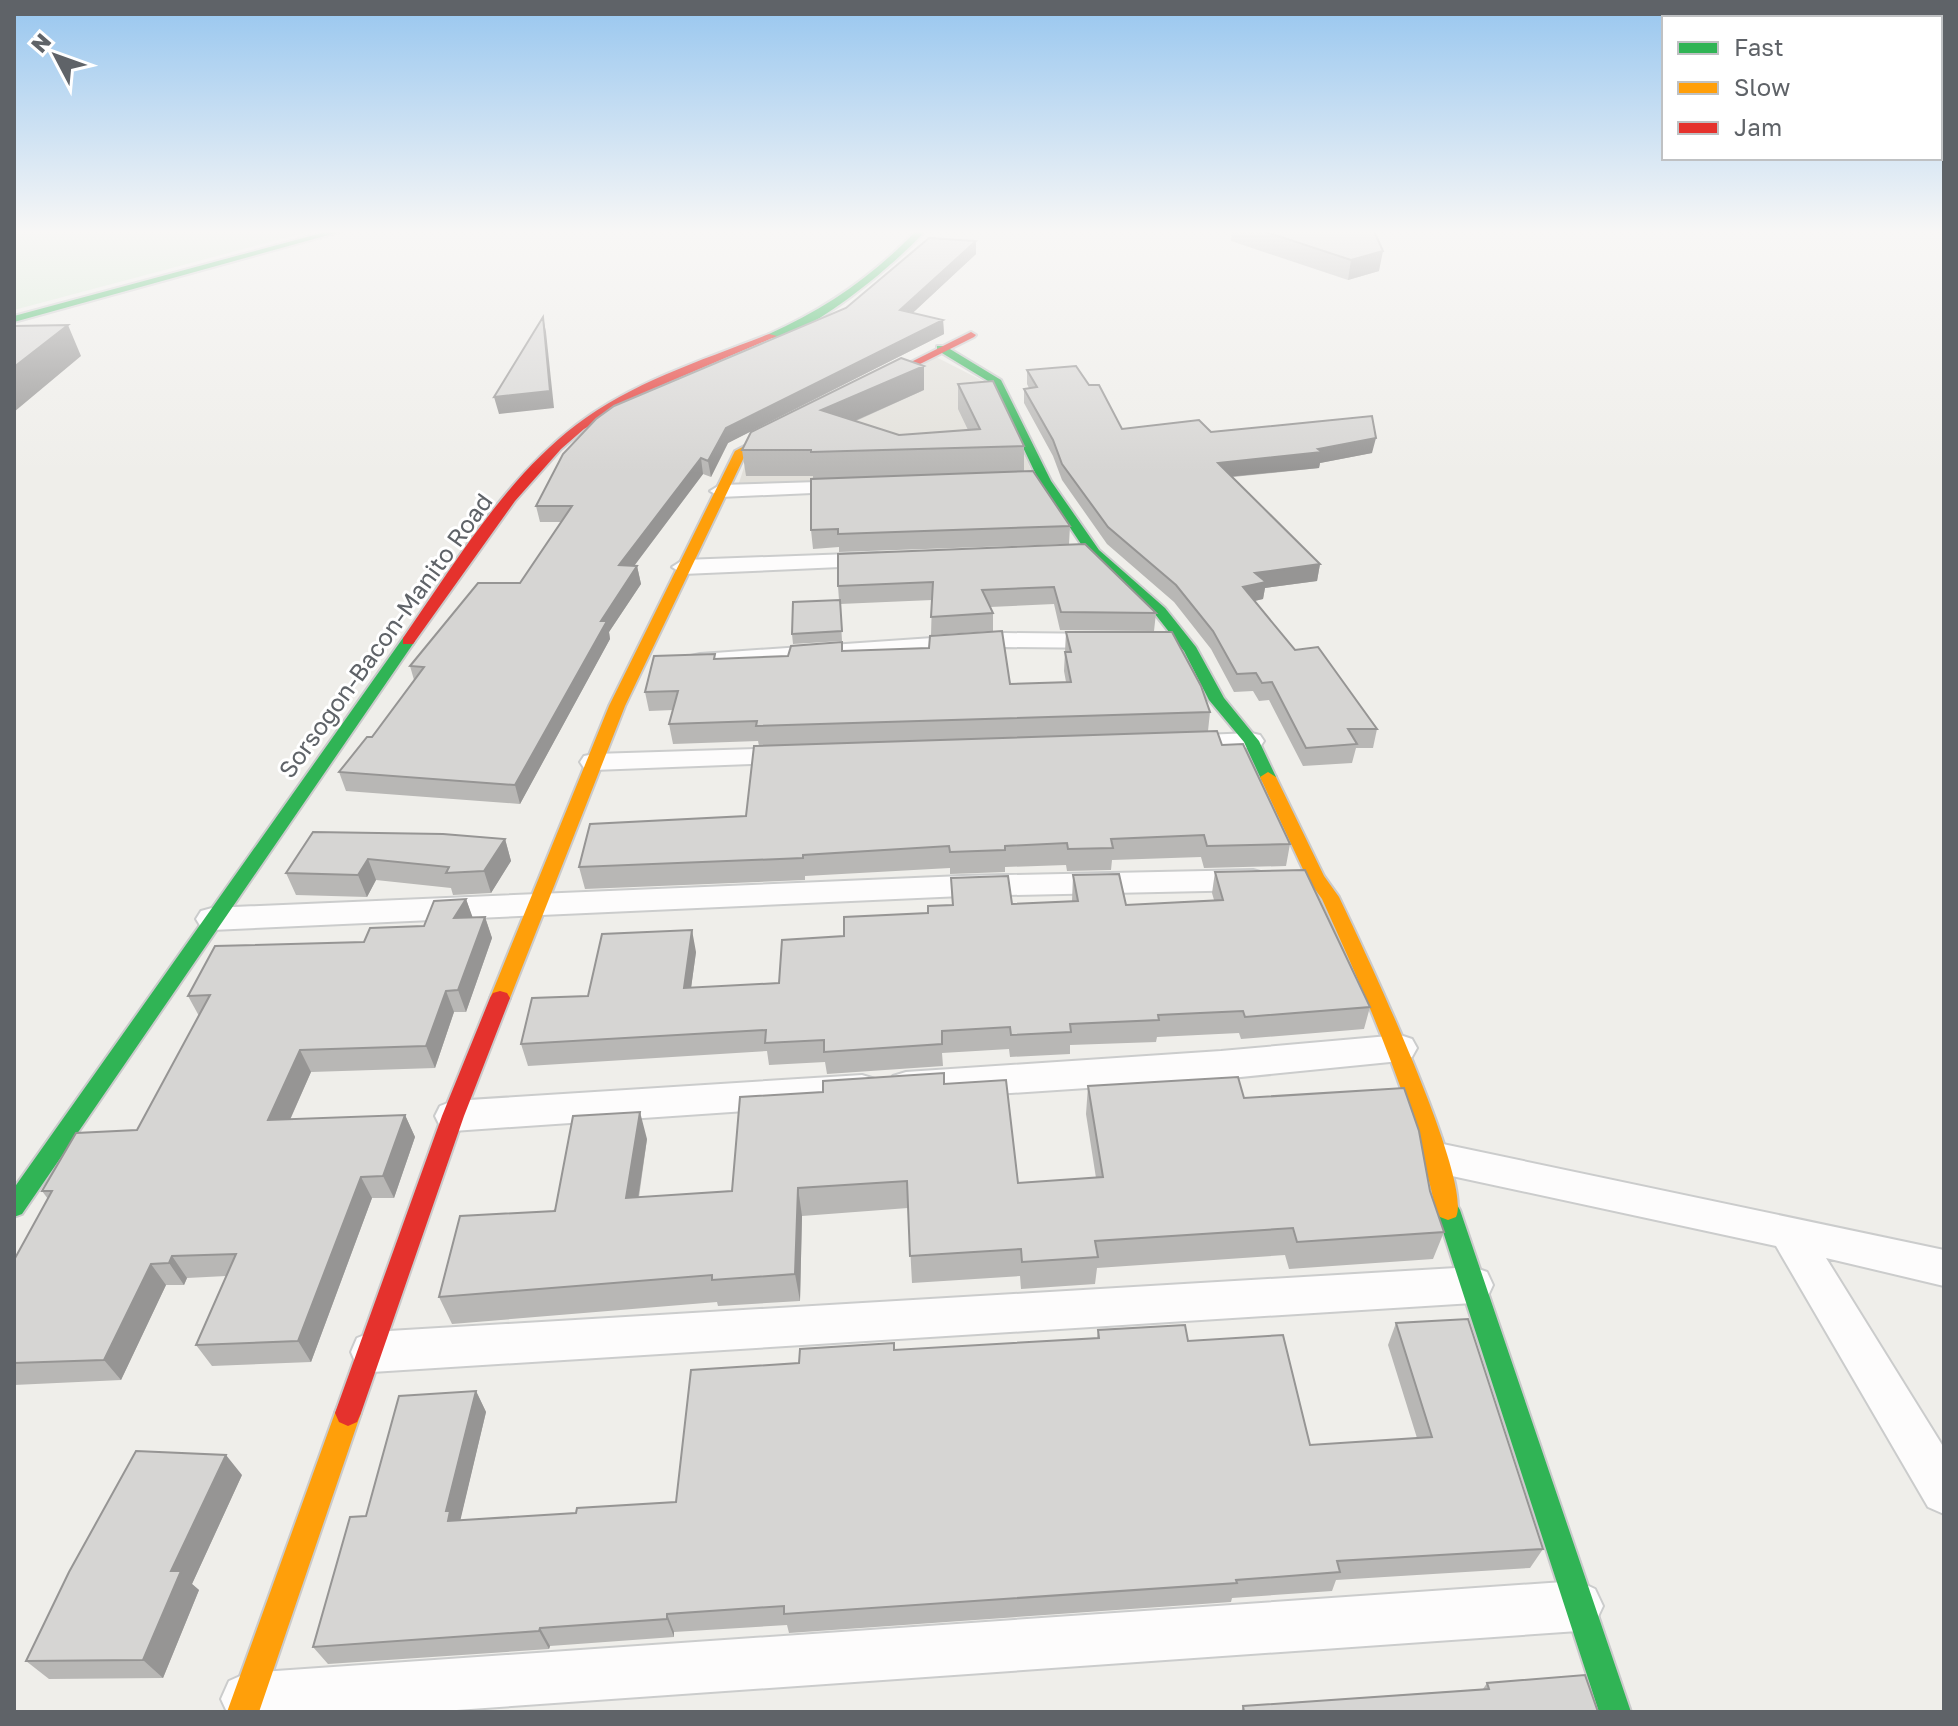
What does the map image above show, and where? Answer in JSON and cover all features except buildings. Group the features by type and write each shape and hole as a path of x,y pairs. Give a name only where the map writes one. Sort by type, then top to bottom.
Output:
{"main road":[{"path":"14,319 42,312"},
{"name":"Sorsogon-Bacon-Manito Road","path":"14,1207 212,919 479,542 531,476 568,437 643,390 823,312"},
{"path":"848,396 971,335"},
{"path":"941,348 997,382 1036,457 1037,482 1094,553 1160,611 1184,641 1217,700 1251,741 1316,878 1330,897 1400,1048 1438,1158 1450,1218 1615,1712"},
{"path":"245,1706 453,1116 594,762 683,567 741,451 808,417"}],"street":[{"path":"720,491 874,487"},
{"path":"1063,554 1094,553"},
{"path":"683,567 905,559"},
{"path":"638,665 1005,640 1124,641"},
{"path":"1154,641 1184,641"},
{"path":"1157,744 1251,741"},
{"path":"594,762 813,755"},
{"path":"212,919 962,886 1316,878"},
{"path":"453,1116 1206,1066 1400,1048"},
{"path":"1438,1158 1944,1268"},
{"path":"1789,1232 1944,1491"},
{"path":"372,1352 1473,1285"},
{"path":"245,1706 1578,1606"}],"shaded area":[{"path":"936,357 995,387 1034,477 738,486 749,452"}],"traffic: fast":[{"path":"14,319 42,312"},
{"path":"772,336 821,312"},
{"path":"941,348 997,382 1045,481 1094,553 1160,611 1191,650 1217,700 1251,741 1268,777"},
{"path":"14,1207 408,641"},
{"path":"1448,1210 1615,1712"}],"traffic: slow":[{"path":"500,998 617,706 741,451 792,425"},
{"path":"1268,777 1316,878 1330,897 1398,1050 1427,1129 1448,1210"},
{"path":"243,1712 348,1413"}],"traffic: jam":[{"path":"862,389 971,335"},
{"path":"408,641 511,498 557,447 580,427 649,387 772,336"},
{"path":"348,1413 453,1116 500,998"}]}
